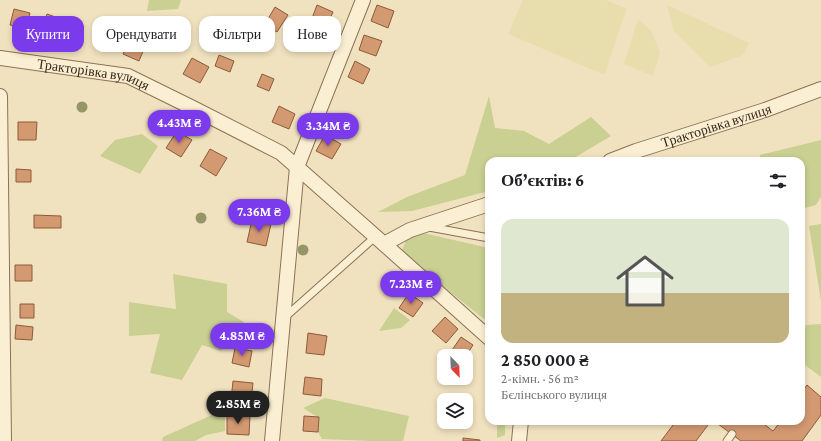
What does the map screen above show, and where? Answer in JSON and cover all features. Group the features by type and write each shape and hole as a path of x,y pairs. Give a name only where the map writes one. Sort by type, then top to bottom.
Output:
{"street":[{"path":"272,441 297,167 362,0"},
{"name":"Тракторівка вулиця","path":"0,58 128,76 281,153 485,334"},
{"name":"Тракторівка вулиця","path":"621,157 765,110 821,89"},
{"path":"0,96 4,441"},
{"path":"379,240 485,205"},
{"path":"519,441 521,425"}],"lane":[{"path":"423,226 485,237"},
{"path":"284,319 379,240"},
{"path":"727,441 732,434"}],"shaded area":[{"path":"523,0 606,0 627,9 605,75 508,34"},
{"path":"667,5 749,43 743,55 710,67 674,31"},
{"path":"638,19 652,32 660,53 653,76 624,64"}],"green space":[{"path":"149,0 181,0 178,9 147,11"},
{"path":"489,96 495,128 524,131 549,144 591,117 611,136 576,157 485,157 485,192 412,211 378,212 407,197 465,175"},
{"path":"142,134 158,146 140,174 100,156 115,140"},
{"path":"821,140 821,197 816,205 805,208 805,157 760,157 760,155"},
{"path":"821,224 821,301 809,226"},
{"path":"410,230 485,247 485,319 484,319 401,253"},
{"path":"173,274 227,284 227,312 244,322 221,351 202,345 182,380 150,373 160,334 129,336 129,302 176,309"},
{"path":"394,308 410,320 401,328 379,331"},
{"path":"821,324 821,377 805,365 806,325"},
{"path":"325,398 409,416 403,441 322,439 318,432 319,418 303,408"},
{"path":"225,409 225,431 206,435 195,441 162,441 163,437"},
{"path":"497,425 505,425 505,435 497,438"}],"building":[{"path":"317,5 333,12 331,16 313,16"},
{"path":"377,5 394,11 388,28 371,21"},
{"path":"275,7 288,15 283,16 283,23 277,32 275,31 275,16 270,16"},
{"path":"14,9 30,13 29,16 12,16"},
{"path":"364,35 382,41 376,56 359,50"},
{"path":"124,52 143,52 139,61 123,54"},
{"path":"219,55 234,61 230,72 215,66"},
{"path":"192,58 209,67 200,83 183,74"},
{"path":"355,61 370,69 363,84 348,77"},
{"path":"262,74 274,79 269,91 257,86"},
{"path":"279,106 295,114 289,129 272,122"},
{"path":"18,122 37,122 36,140 18,140"},
{"path":"177,131 192,140 181,157 166,148"},
{"path":"325,135 341,144 332,159 316,151"},
{"path":"210,149 227,158 216,176 200,166"},
{"path":"16,169 31,170 31,182 16,182"},
{"path":"34,215 61,216 61,228 34,228"},
{"path":"252,220 271,224 266,246 247,242"},
{"path":"15,265 32,265 32,281 15,281"},
{"path":"409,293 423,303 413,317 399,308"},
{"path":"20,304 34,304 34,318 20,318"},
{"path":"445,317 458,329 446,343 432,331"},
{"path":"16,325 33,327 32,340 15,339"},
{"path":"308,333 327,336 324,355 306,353"},
{"path":"461,337 473,345 470,349 453,349"},
{"path":"235,348 252,351 249,367 232,363"},
{"path":"305,377 322,379 321,396 303,394"},
{"path":"233,381 253,383 251,402 231,400"},
{"path":"807,385 821,397 821,415 802,441 741,441 719,425 765,425 773,431 778,425 805,425 805,388"},
{"path":"227,415 250,416 249,435 227,434"},
{"path":"304,416 319,417 318,432 303,431"},
{"path":"673,425 708,425 696,441 661,441"},
{"path":"463,438 480,440 480,441 463,441"}]}
